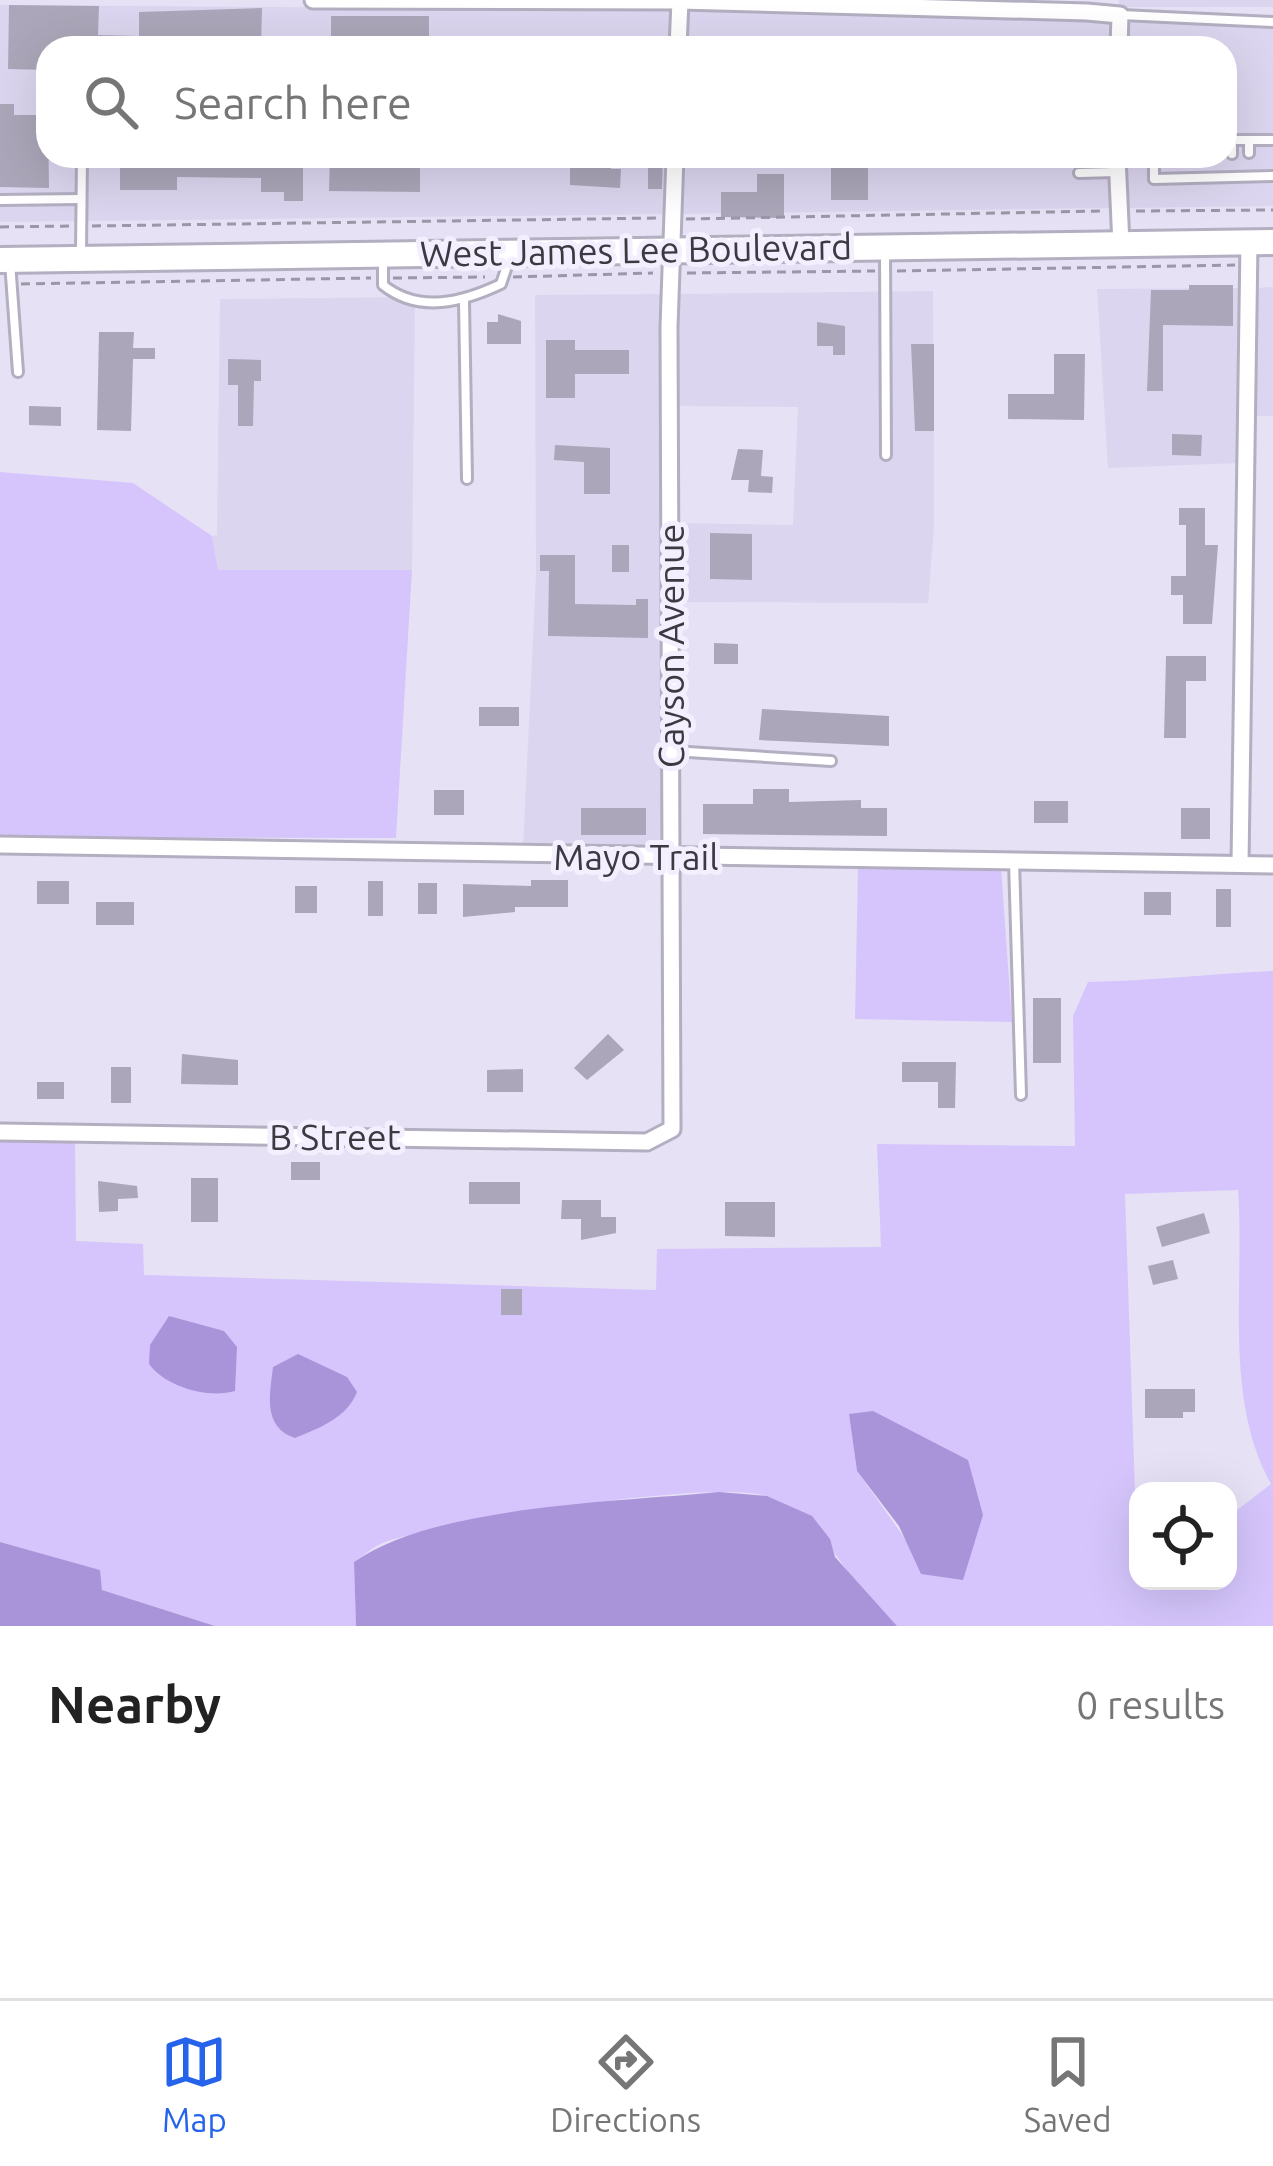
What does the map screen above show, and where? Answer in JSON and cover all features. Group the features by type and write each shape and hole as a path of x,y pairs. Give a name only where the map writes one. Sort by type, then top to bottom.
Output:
{"main road":[{"name":"West James Lee Boulevard","path":"7,268 81,259 383,265 509,251 672,262 885,259 1121,244 1257,250"}],"street":[{"path":"313,0 680,2 1120,15 1119,36"},
{"path":"679,36 680,2"},
{"name":"Cayson Avenue","path":"668,1134 674,1124 674,168"},
{"path":"1116,168 1121,244"},
{"path":"1240,864 1257,250"},
{"name":"Mayo Trail","path":"0,845 1273,865"},
{"name":"B Street","path":"0,1132 647,1142 668,1134"}],"lane":[{"path":"1120,15 1273,22"},
{"path":"1237,140 1273,140"},
{"path":"1249,140 1249,153"},
{"path":"1250,165 1250,177"},
{"path":"81,259 82,168"},
{"path":"1079,172 1098,168"},
{"path":"1154,168 1154,179 1181,173 1273,176"},
{"path":"0,200 81,199"},
{"path":"383,265 383,285 397,296 464,301 505,277 509,251"},
{"path":"885,259 886,454"},
{"path":"7,268 18,372"},
{"path":"464,301 466,478"},
{"path":"671,751 831,761"},
{"path":"1014,860 1021,1095"}],"path":[{"path":"0,227 1273,210"},
{"path":"7,268 383,265 505,277 672,262 1257,250"}],"shaded area":[{"path":"1119,0 1273,0 1273,7 1119,7"},
{"path":"0,5 669,10 669,36 36,36 36,168 667,168 666,214 0,222"},
{"path":"687,10 1112,23 1112,36 686,36"},
{"path":"1126,23 1273,23 1273,206 1123,208 1124,168 1237,168 1237,36 1126,36"},
{"path":"682,168 1109,168 1109,208 680,214"},
{"path":"1273,287 1273,416 1254,416 1256,288"},
{"path":"1241,288 1239,463 1108,468 1097,289"},
{"path":"933,291 934,527 928,603 679,602 678,523 793,525 798,407 678,406 678,294"},
{"path":"663,294 664,848 523,848 536,576 535,295"},
{"path":"415,297 412,570 218,570 212,536 217,535 220,299"},
{"path":"0,472 133,483 212,536 218,570 412,570 396,838 0,837"},
{"path":"858,867 1001,868 1012,1022 855,1019"},
{"path":"1273,971 1273,1626 897,1626 802,1516 769,1497 740,1492 580,1504 385,1542 354,1562 356,1626 215,1626 102,1590 99,1570 0,1542 0,1140 75,1140 76,1241 143,1244 144,1275 656,1290 657,1249 881,1247 877,1144 1075,1146 1073,1016 1088,982","holes":["1238,1190 1241,1378 1256,1451 1271,1484 1237,1510 1237,1590 1129,1590 1129,1482 1135,1482 1125,1194","849,1414 949,1579 915,1553 857,1471"]},
{"path":"169,1316 224,1331 237,1347 235,1391 188,1389 156,1372 149,1364 150,1345"},
{"path":"298,1354 347,1377 357,1392 339,1415 295,1438 277,1426 270,1398 273,1367"},
{"path":"873,1411 968,1460 983,1515 963,1580 921,1574 899,1526 857,1471 849,1414"},
{"path":"719,1492 767,1496 812,1516 830,1539 835,1557 897,1626 356,1626 354,1562 389,1543 431,1528 529,1509"},
{"path":"0,1542 100,1570 102,1590 215,1626 0,1626"}],"building":[{"path":"9,5 99,6 98,35 139,36 36,36 36,70 8,69"},
{"path":"262,8 261,36 139,36 139,12"},
{"path":"331,16 429,16 429,36 331,36"},
{"path":"0,104 14,104 14,115 36,115 36,168 49,168 49,188 0,187"},
{"path":"120,168 303,168 303,201 284,201 284,192 261,192 261,178 177,177 177,190 120,190"},
{"path":"330,168 420,168 420,192 329,191"},
{"path":"570,168 621,169 620,188 570,185"},
{"path":"648,168 663,168 662,189 648,189"},
{"path":"831,168 868,168 868,200 831,200"},
{"path":"757,174 784,174 784,218 721,217 721,192 757,192"},
{"path":"1189,285 1233,285 1233,326 1163,325 1163,391 1147,391 1151,290 1189,290"},
{"path":"498,314 521,321 521,344 487,344 487,322 498,322"},
{"path":"817,322 845,326 845,355 833,355 833,346 817,346"},
{"path":"99,332 134,332 133,348 155,348 155,359 133,359 131,431 97,430"},
{"path":"546,340 575,340 575,350 629,350 629,374 575,374 575,398 546,398"},
{"path":"911,344 934,344 934,431 915,431"},
{"path":"1054,354 1085,354 1084,420 1008,419 1008,394 1054,394"},
{"path":"228,359 261,360 261,381 254,381 253,426 238,426 238,385 228,385"},
{"path":"29,406 61,407 61,426 29,425"},
{"path":"1172,434 1202,435 1201,456 1172,455"},
{"path":"555,445 610,448 610,494 584,494 584,462 554,460"},
{"path":"738,449 763,450 761,476 773,477 772,493 748,492 749,480 731,480"},
{"path":"1179,508 1205,508 1205,545 1218,545 1212,624 1183,624 1183,595 1171,595 1171,576 1186,576 1186,525 1179,525"},
{"path":"710,533 752,534 752,580 710,579"},
{"path":"612,545 629,545 629,572 612,572"},
{"path":"540,555 575,555 575,604 636,605 636,599 648,599 648,638 548,636 549,571 540,571"},
{"path":"714,643 738,644 738,664 714,664"},
{"path":"1166,656 1206,656 1206,681 1186,681 1186,738 1164,738"},
{"path":"479,707 519,707 519,726 479,726"},
{"path":"762,709 889,716 889,746 759,740"},
{"path":"753,789 789,789 789,802 861,800 861,808 887,808 887,836 703,834 703,804 753,804"},
{"path":"434,790 464,790 464,815 434,815"},
{"path":"1034,801 1068,801 1068,823 1034,823"},
{"path":"581,808 646,808 646,835 581,835"},
{"path":"1181,808 1210,808 1210,839 1181,839"},
{"path":"531,880 568,880 568,907 515,907 515,912 463,917 463,884 531,886"},
{"path":"37,881 69,881 69,904 37,904"},
{"path":"368,881 383,881 383,916 368,916"},
{"path":"418,883 437,883 437,914 418,914"},
{"path":"295,886 317,886 317,913 295,913"},
{"path":"1216,889 1231,889 1231,927 1216,927"},
{"path":"1144,892 1171,892 1171,915 1144,915"},
{"path":"96,902 134,902 134,925 96,925"},
{"path":"1033,998 1061,998 1061,1063 1033,1063"},
{"path":"608,1034 624,1050 587,1080 574,1068"},
{"path":"182,1054 238,1060 238,1085 181,1084"},
{"path":"902,1062 956,1062 955,1108 938,1108 938,1082 902,1082"},
{"path":"111,1067 131,1067 131,1103 111,1103"},
{"path":"523,1069 523,1092 487,1092 487,1070"},
{"path":"37,1082 64,1082 64,1099 37,1099"},
{"path":"291,1162 320,1162 320,1180 291,1180"},
{"path":"191,1178 218,1178 218,1222 191,1222"},
{"path":"98,1181 137,1186 138,1198 118,1199 118,1211 99,1212"},
{"path":"469,1182 520,1182 520,1204 469,1204"},
{"path":"562,1200 601,1200 601,1217 616,1217 616,1233 581,1240 581,1219 561,1219"},
{"path":"725,1202 775,1202 775,1237 725,1236"},
{"path":"1204,1213 1210,1233 1162,1247 1156,1227"},
{"path":"1173,1260 1178,1279 1153,1285 1148,1266"},
{"path":"501,1289 522,1289 522,1315 501,1315"},
{"path":"1145,1389 1195,1389 1195,1412 1183,1412 1183,1418 1145,1418"}]}
